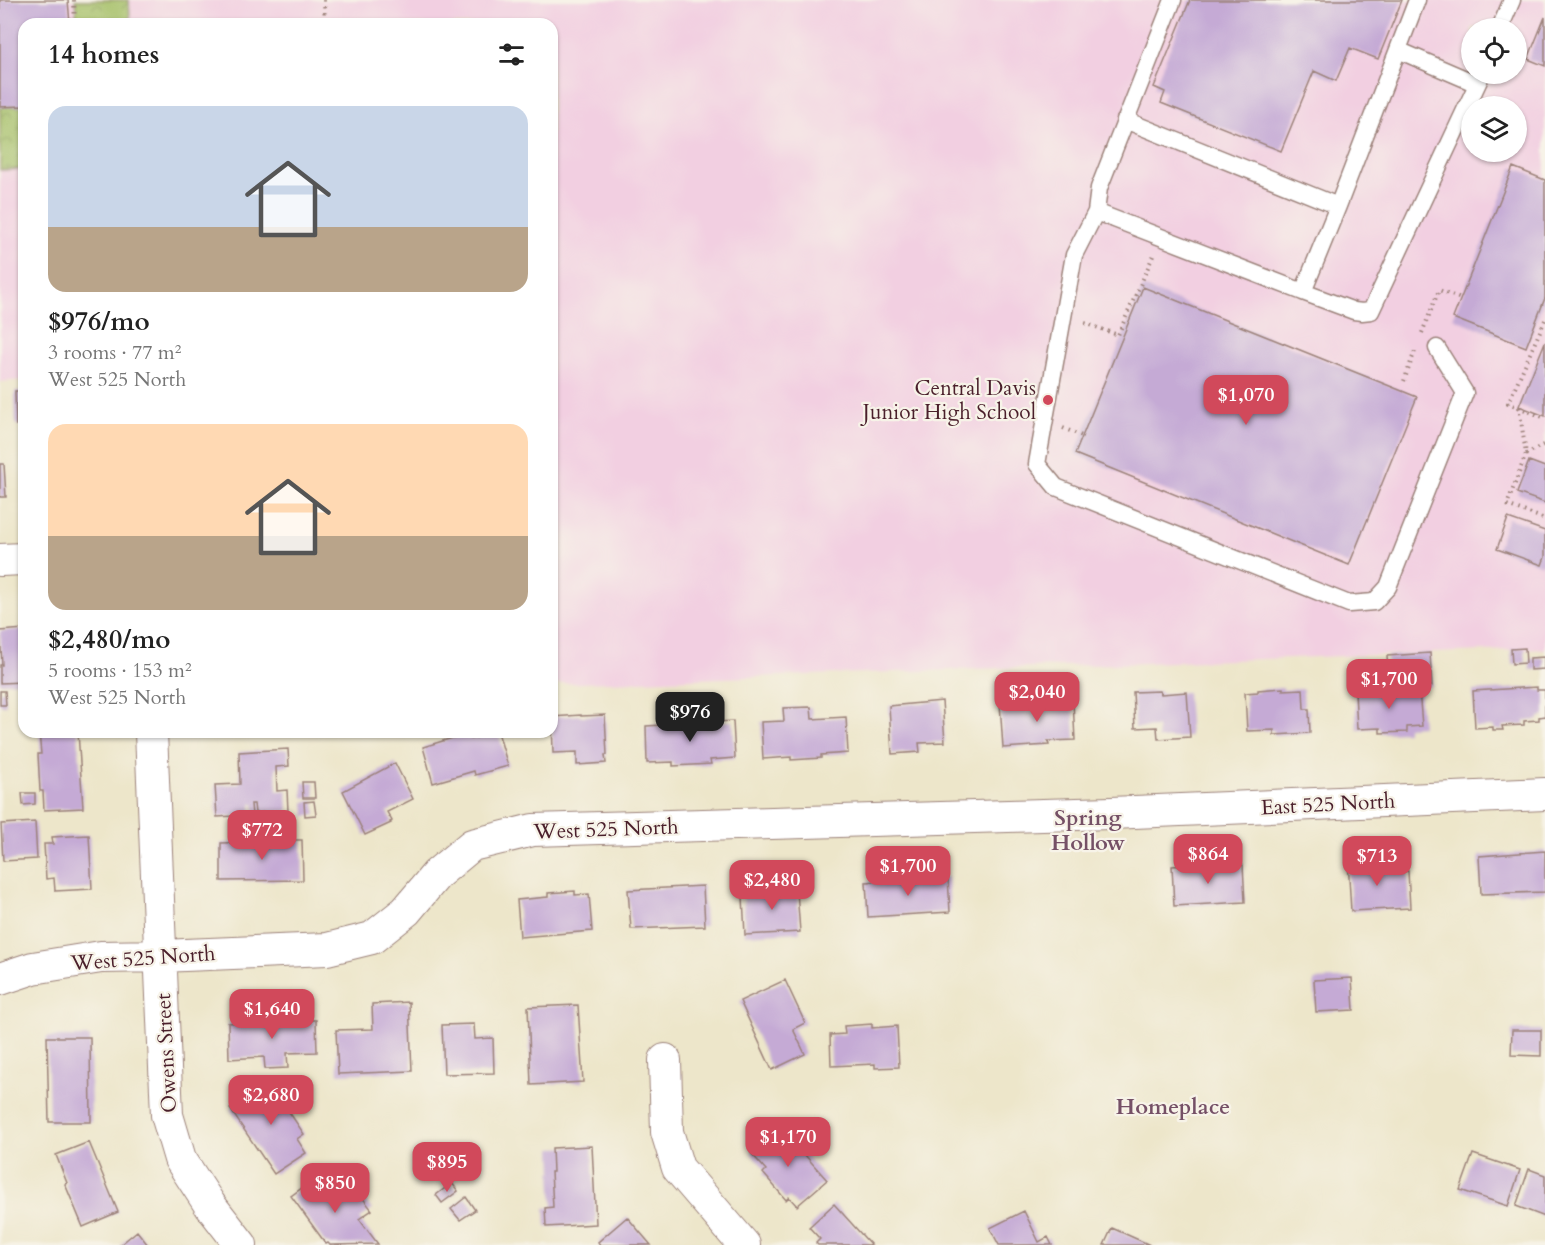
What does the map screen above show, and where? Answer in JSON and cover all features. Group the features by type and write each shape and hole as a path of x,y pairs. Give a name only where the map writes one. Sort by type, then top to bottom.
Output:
{"street":[{"path":"0,560 18,559"},
{"name":"Owens Street","path":"151,738 167,1115 180,1159 210,1206 241,1245"},
{"name":"East 525 North","path":"1110,813 1545,794"},
{"name":"West 525 North","path":"0,979 33,968 101,957 327,949 372,938 406,911 436,874 472,844 533,830 1110,813"},
{"path":"665,1060 667,1132 678,1168 744,1245"}],"lane":[{"path":"1173,0 1099,188 1096,212 1074,255 1037,464 1056,487 1349,604 1374,602 1388,587 1465,393 1437,348"},
{"path":"1303,292 1417,0"},
{"path":"1504,18 1512,0"},
{"path":"1398,50 1461,73"},
{"path":"1096,212 1354,311 1371,311 1477,84"},
{"path":"1125,120 1338,206"}],"path":[{"path":"74,0 75,18"},
{"path":"324,0 325,18"},
{"path":"1081,321 1118,335 1146,272"},
{"path":"1439,290 1461,299"},
{"path":"1545,320 1508,403 1545,418"},
{"path":"1519,407 1526,454 1507,505 1545,519"},
{"path":"1062,428 1082,436"},
{"path":"1526,454 1545,444"},
{"path":"1538,448 1545,451"}],"shaded area":[{"name":"Central Davis Junior High School","path":"0,0 1545,0 1545,649 558,684 558,18 18,18 18,380 0,382"}],"green space":[{"path":"75,0 129,0 130,18 77,18"},
{"path":"18,106 18,169 0,170 0,107"}],"building":[{"path":"0,0 68,0 70,18 18,18 18,106 0,107"},
{"path":"1190,0 1402,0 1378,59 1350,48 1336,81 1314,71 1281,151 1161,103 1165,92 1154,87"},
{"path":"1545,17 1545,66 1528,59"},
{"path":"1513,167 1545,180 1545,298 1526,347 1453,318"},
{"path":"1143,287 1417,397 1349,565 1075,454"},
{"path":"1545,342 1545,416 1519,406"},
{"path":"15,391 18,391 18,425 16,425"},
{"path":"1529,461 1545,467 1545,503 1517,493"},
{"path":"0,464 4,464 6,497 0,497"},
{"path":"1508,518 1545,531 1545,557 1542,565 1497,549"},
{"path":"18,630 18,682 0,683 0,665 2,665 0,631"},
{"path":"1525,648 1526,663 1512,664 1511,649"},
{"path":"1430,653 1432,686 1389,688 1387,656"},
{"path":"1544,657 1544,669 1530,670 1530,658"},
{"path":"1384,666 1384,682 1368,683 1367,667"},
{"path":"1537,687 1537,690 1545,690 1545,716 1539,717 1539,720 1524,721 1524,725 1502,726 1503,730 1493,730 1493,727 1475,728 1473,691"},
{"path":"1283,688 1283,690 1303,689 1304,709 1309,709 1310,733 1274,735 1274,730 1247,731 1245,693"},
{"path":"1419,689 1422,726 1407,727 1407,732 1380,733 1380,728 1357,729 1355,692"},
{"path":"0,691 5,691 6,705 0,705"},
{"path":"1160,691 1161,694 1187,692 1190,737 1158,739 1157,727 1135,728 1133,692"},
{"path":"942,701 945,742 919,743 920,752 892,754 889,706"},
{"path":"1073,701 1075,740 1048,741 1049,745 1003,748 1000,703"},
{"path":"811,707 812,719 846,717 848,753 821,755 821,758 763,759 761,722 784,721 783,708"},
{"path":"605,715 606,763 577,765 577,752 553,753 553,738 558,738 558,717"},
{"path":"733,721 735,758 710,760 711,764 673,766 673,762 647,763 646,726"},
{"path":"40,738 78,738 83,808 44,810 43,791 40,791 38,754 41,754"},
{"path":"453,738 500,738 508,766 475,775 474,771 433,783 423,747"},
{"path":"288,749 289,766 276,767 277,791 287,790 288,811 255,813 254,804 251,804 252,815 217,817 215,785 240,784 239,752"},
{"path":"395,763 413,799 387,812 391,823 365,835 343,791"},
{"path":"302,782 314,782 315,798 303,798"},
{"path":"22,793 35,793 35,804 23,805"},
{"path":"314,801 316,815 305,816 304,802"},
{"path":"35,822 37,859 3,861 1,824"},
{"path":"89,835 92,889 55,891 54,878 46,879 44,844 53,844 52,837"},
{"path":"266,840 302,840 303,880 221,881 221,843 267,842"},
{"path":"1545,851 1545,892 1481,894 1479,856"},
{"path":"1378,860 1381,872 1408,871 1410,908 1351,911 1348,861"},
{"path":"1220,863 1220,867 1243,865 1245,902 1174,906 1172,866"},
{"path":"948,877 950,912 868,917 866,882"},
{"path":"793,883 793,891 797,891 800,932 745,935 743,897 766,896 766,885"},
{"path":"703,886 705,926 631,929 628,890"},
{"path":"575,891 575,895 589,894 592,931 520,937 517,900 548,897 548,893"},
{"path":"1352,978 1354,1010 1316,1012 1314,980"},
{"path":"785,980 805,1023 793,1029 805,1054 772,1070 740,1001"},
{"path":"409,1002 412,1071 338,1074 336,1030 373,1029 372,1004"},
{"path":"578,1005 583,1082 531,1085 528,1007"},
{"path":"308,1018 316,1020 317,1052 287,1053 288,1068 265,1069 264,1057 229,1059 228,1023"},
{"path":"474,1024 475,1039 493,1038 494,1073 444,1074 442,1025"},
{"path":"872,1024 872,1028 897,1026 899,1067 875,1068 875,1064 831,1066 830,1035 845,1034 844,1026"},
{"path":"1512,1030 1541,1030 1541,1056 1511,1055"},
{"path":"47,1037 90,1037 91,1122 49,1122"},
{"path":"278,1080 288,1096 281,1100 304,1134 297,1139 306,1153 274,1174 230,1109 262,1087 263,1089"},
{"path":"780,1127 827,1180 797,1206 789,1197 786,1200 763,1173 766,1170 751,1153"},
{"path":"89,1142 118,1212 83,1227 56,1155"},
{"path":"592,1146 596,1224 546,1227 545,1208 553,1207 552,1148"},
{"path":"1473,1154 1520,1170 1508,1206 1460,1190"},
{"path":"1529,1169 1545,1175 1545,1217 1516,1206"},
{"path":"321,1174 340,1199 355,1188 372,1210 359,1219 378,1244 326,1244 291,1196"},
{"path":"452,1183 458,1191 442,1203 436,1195"},
{"path":"466,1197 475,1210 460,1220 451,1209"},
{"path":"834,1204 871,1245 818,1245 816,1243 820,1239 809,1227"},
{"path":"1024,1211 1039,1242 1048,1237 1052,1245 999,1245 990,1228"},
{"path":"627,1217 651,1245 600,1245 598,1242"},
{"path":"1112,1228 1150,1245 1104,1245"},
{"path":"137,1231 148,1245 120,1245"}],"place":[{"name":"Central Davis Junior High School","path":"1048,400"}],"district":[{"name":"Spring Hollow","path":"1088,830"},
{"name":"Homeplace","path":"1173,1106"}]}
